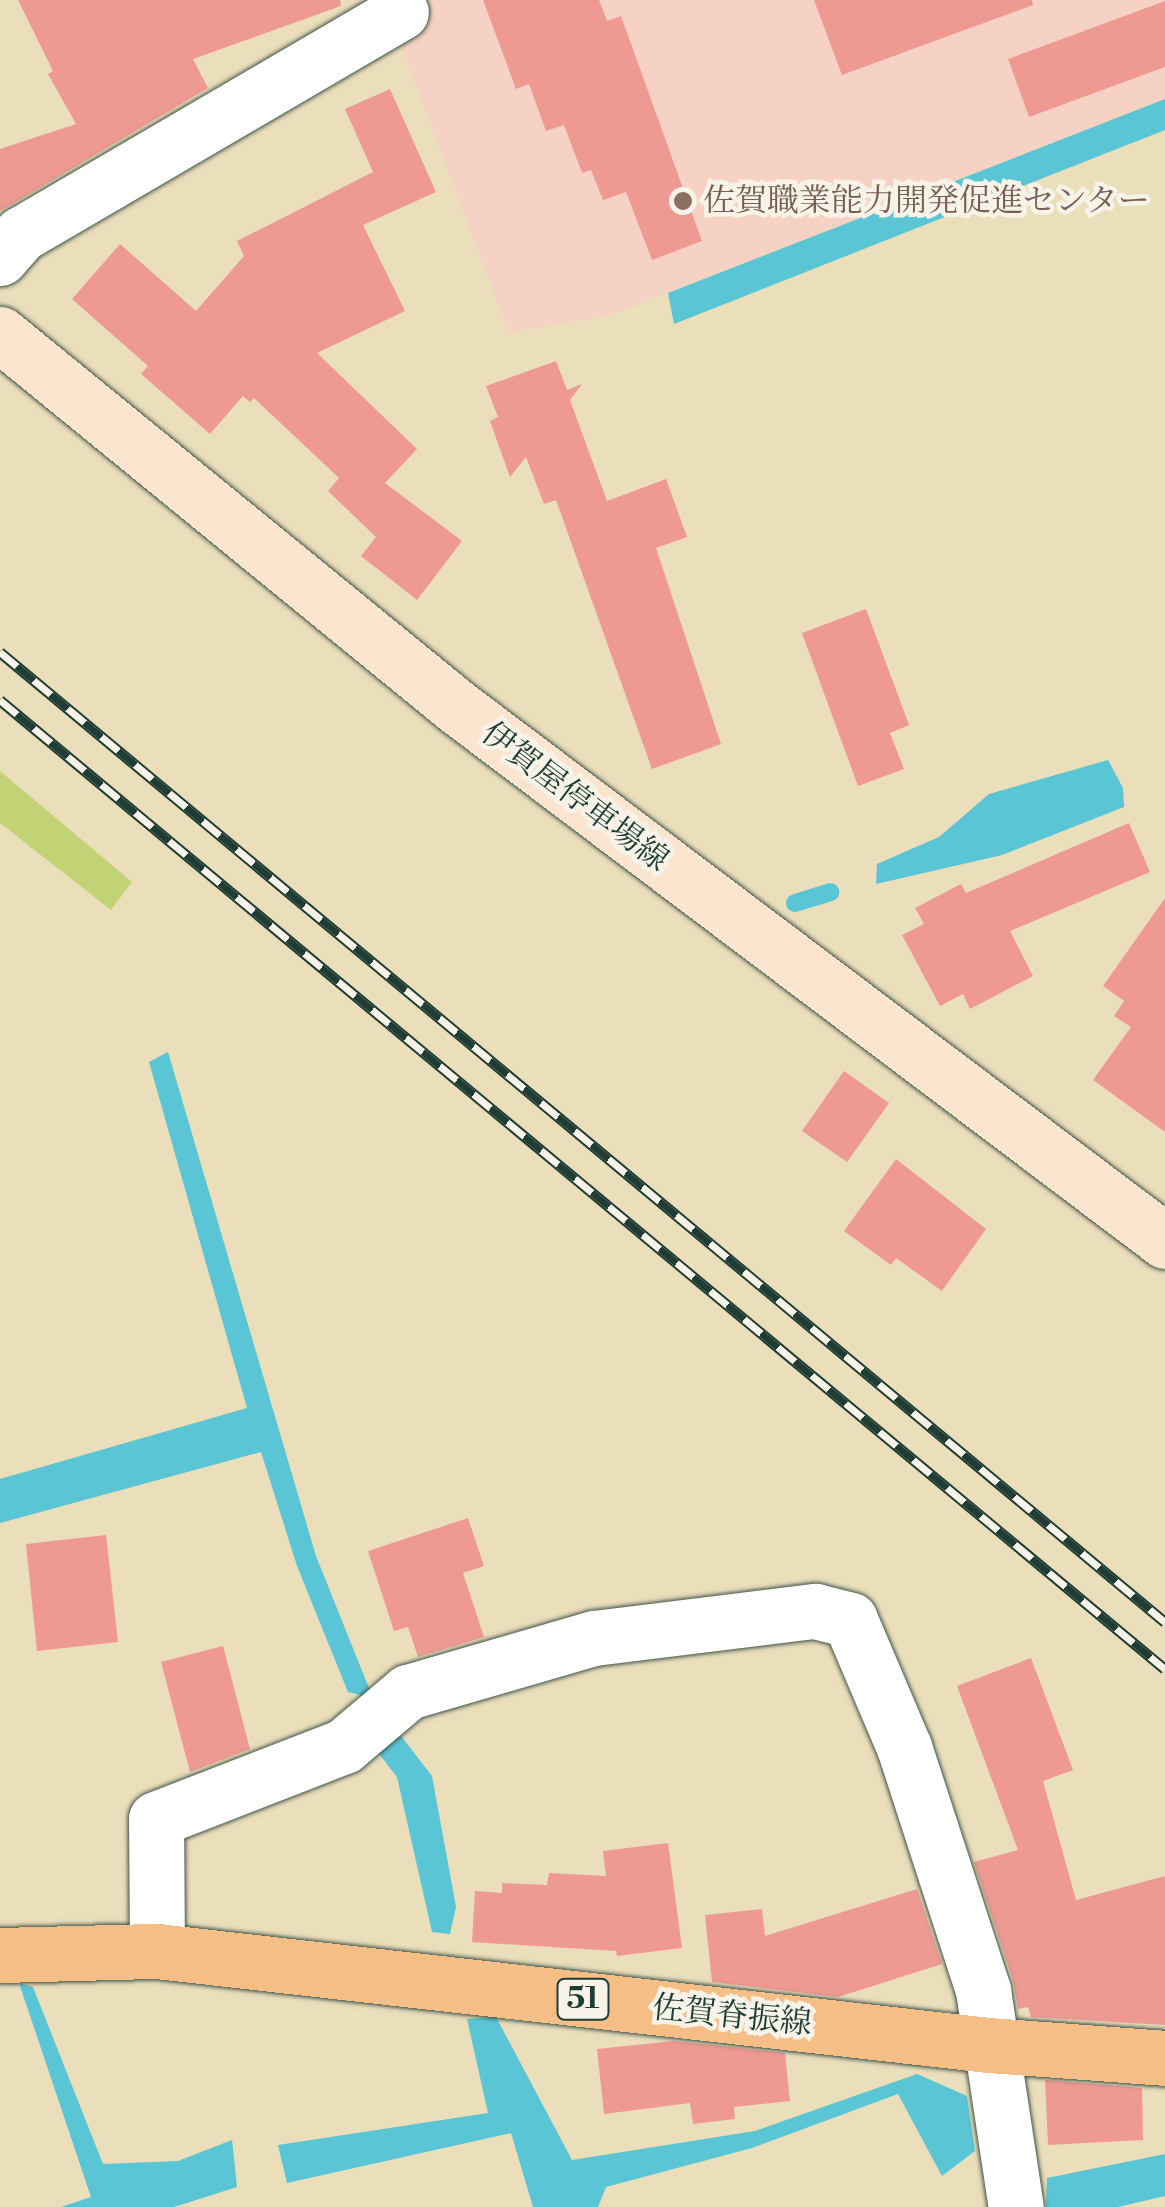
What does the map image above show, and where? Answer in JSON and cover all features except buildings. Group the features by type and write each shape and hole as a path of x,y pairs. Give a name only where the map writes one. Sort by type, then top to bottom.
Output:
{"main road":[{"name":"伊賀屋停車場線","path":"0,334 457,707 1165,1241"},
{"name":"佐賀脊振線","path":"0,1955 158,1951 988,2045 1165,2058"}],"street":[{"path":"0,258 20,234 401,12"},
{"path":"158,1951 156,1819 344,1746 408,1692 594,1638 815,1611 850,1620 904,1747 983,1990 988,2045 1016,2207"}],"shaded area":[{"name":"佐賀職業能力開発促進センター","path":"384,0 1165,0 1165,99 607,316 509,333"}],"green space":[{"path":"0,771 132,882 111,910 0,823"}],"water":[{"path":"1165,99 1165,130 674,324 668,293"},
{"path":"1108,760 1123,788 1124,807 1002,855 876,884 877,864 939,837 989,794"},
{"path":"168,1052 316,1556 373,1698 348,1692 297,1566 261,1452 0,1523 0,1479 247,1408 149,1062"},
{"path":"401,1736 432,1776 456,1907 450,1934 432,1932 397,1777 373,1746"},
{"path":"19,1983 33,1987 103,2164 178,2161 232,2140 237,2187 174,2207 61,2207 91,2197"},
{"path":"496,2017 572,2160 755,2131 917,2074 967,2096 975,2151 942,2176 898,2094 752,2148 606,2187 598,2207 533,2207 511,2133 287,2183 278,2145 488,2113 467,2019"},
{"path":"1165,2154 1165,2196 1118,2207 1046,2207 1047,2178"}],"waterway":[{"path":"795,903 830,892"}],"railway":[{"path":"0,652 1165,1622"},
{"path":"0,700 1165,1669"}],"place":[{"name":"佐賀職業能力開発促進センター","path":"683,201"}]}
